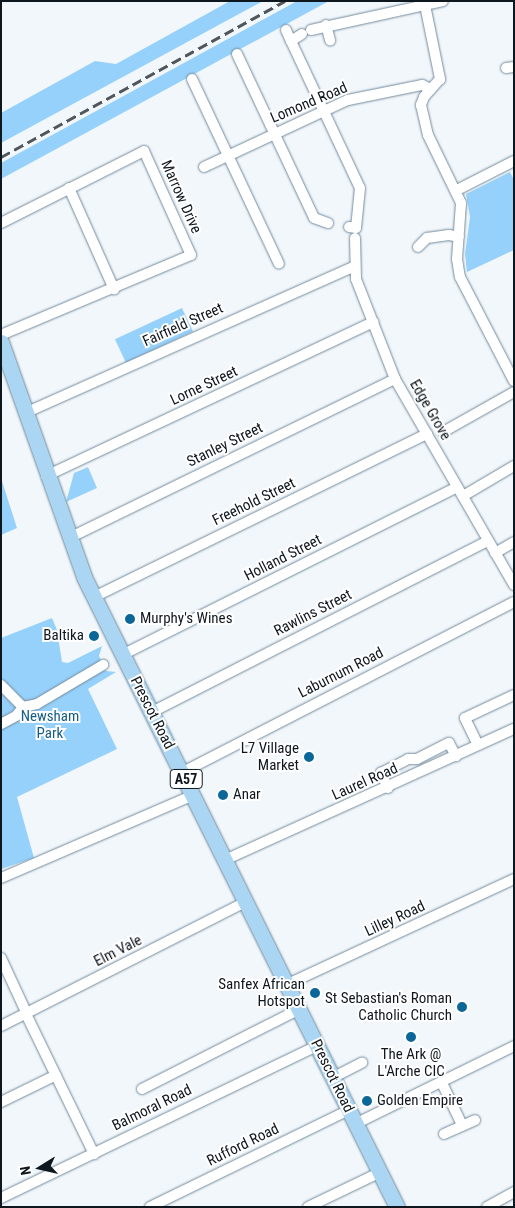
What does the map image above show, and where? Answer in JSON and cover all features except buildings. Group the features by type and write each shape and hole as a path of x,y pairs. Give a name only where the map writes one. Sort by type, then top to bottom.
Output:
{"main road":[{"name":"Prescot Road","path":"1,342 46,476 94,597 227,859 332,1078 397,1207"}],"street":[{"path":"291,41 307,32 326,26 443,1"},
{"path":"425,5 440,79 421,105 428,134 456,190 462,213 459,238 460,277 514,381"},
{"path":"326,26 330,40"},
{"path":"286,30 360,188 356,228 349,227"},
{"path":"237,54 314,218 328,224"},
{"path":"192,79 279,264"},
{"name":"Lomond Road","path":"204,168 348,100 422,85 431,89"},
{"name":"Marrow Drive","path":"1,223 144,151 191,255 1,335"},
{"path":"456,190 514,161"},
{"path":"69,188 114,289"},
{"path":"418,247 427,238 449,235 459,238"},
{"name":"Edge Grove","path":"355,238 353,267 395,379 514,585"},
{"name":"Fairfield Street","path":"26,413 353,267"},
{"name":"Lorne Street","path":"46,476 374,322"},
{"name":"Stanley Street","path":"69,538 395,379"},
{"path":"443,432 514,392"},
{"name":"Freehold Street","path":"94,597 427,434"},
{"name":"Holland Street","path":"122,655 514,466"},
{"name":"Rawlins Street","path":"152,712 488,541"},
{"path":"495,553 514,542"},
{"name":"Laburnum Road","path":"182,772 514,602"},
{"path":"1,724 16,716 23,707 37,704 103,665"},
{"path":"1,685 23,707"},
{"path":"478,745 465,718 514,695"},
{"name":"Laurel Road","path":"227,859 388,788 514,729"},
{"path":"388,788 381,773 408,759 417,759 449,743 456,756"},
{"path":"1,878 194,794"},
{"name":"Lilley Road","path":"288,984 514,879"},
{"name":"Elm Vale","path":"1,1026 247,901"},
{"path":"1,958 94,1154"},
{"path":"142,1089 300,1009"},
{"name":"Balmoral Road","path":"1,1198 317,1046"},
{"path":"355,1124 442,1083 514,1046"},
{"path":"332,1078 362,1063"},
{"path":"1,1102 56,1075"},
{"path":"442,1083 462,1125"},
{"name":"Rufford Road","path":"150,1207 348,1110"},
{"path":"444,1134 475,1120"},
{"path":"308,1207 379,1173"},
{"path":"487,1207 514,1192"}],"green space":[{"path":"230,1 263,1 1,143 1,113 95,61 116,64"},
{"path":"297,1 329,1 1,179 1,163"},
{"path":"510,172 514,180 514,250 467,272 465,254 470,217 466,194"},
{"path":"182,308 193,332 126,363 115,339"},
{"path":"88,467 97,488 66,502 74,473"},
{"path":"1,478 17,528 1,535"},
{"name":"Newsham Park","path":"52,618 57,630 62,662 68,663 102,646 99,656 106,671 116,672 88,689 117,749 17,797 34,858 1,869 1,638"}],"railway":[{"path":"1,157 285,1"}],"place":[{"name":"Murphy's Wines","path":"130,619"},
{"name":"Baltika","path":"94,636"},
{"name":"L7 Village Market","path":"309,757"},
{"name":"Anar","path":"223,795"},
{"name":"Sanfex African Hotspot","path":"315,993"},
{"name":"St Sebastian's Roman Catholic Church","path":"462,1007"},
{"name":"The Ark @ L'Arche CIC","path":"411,1037"},
{"name":"Golden Empire","path":"367,1101"}]}
